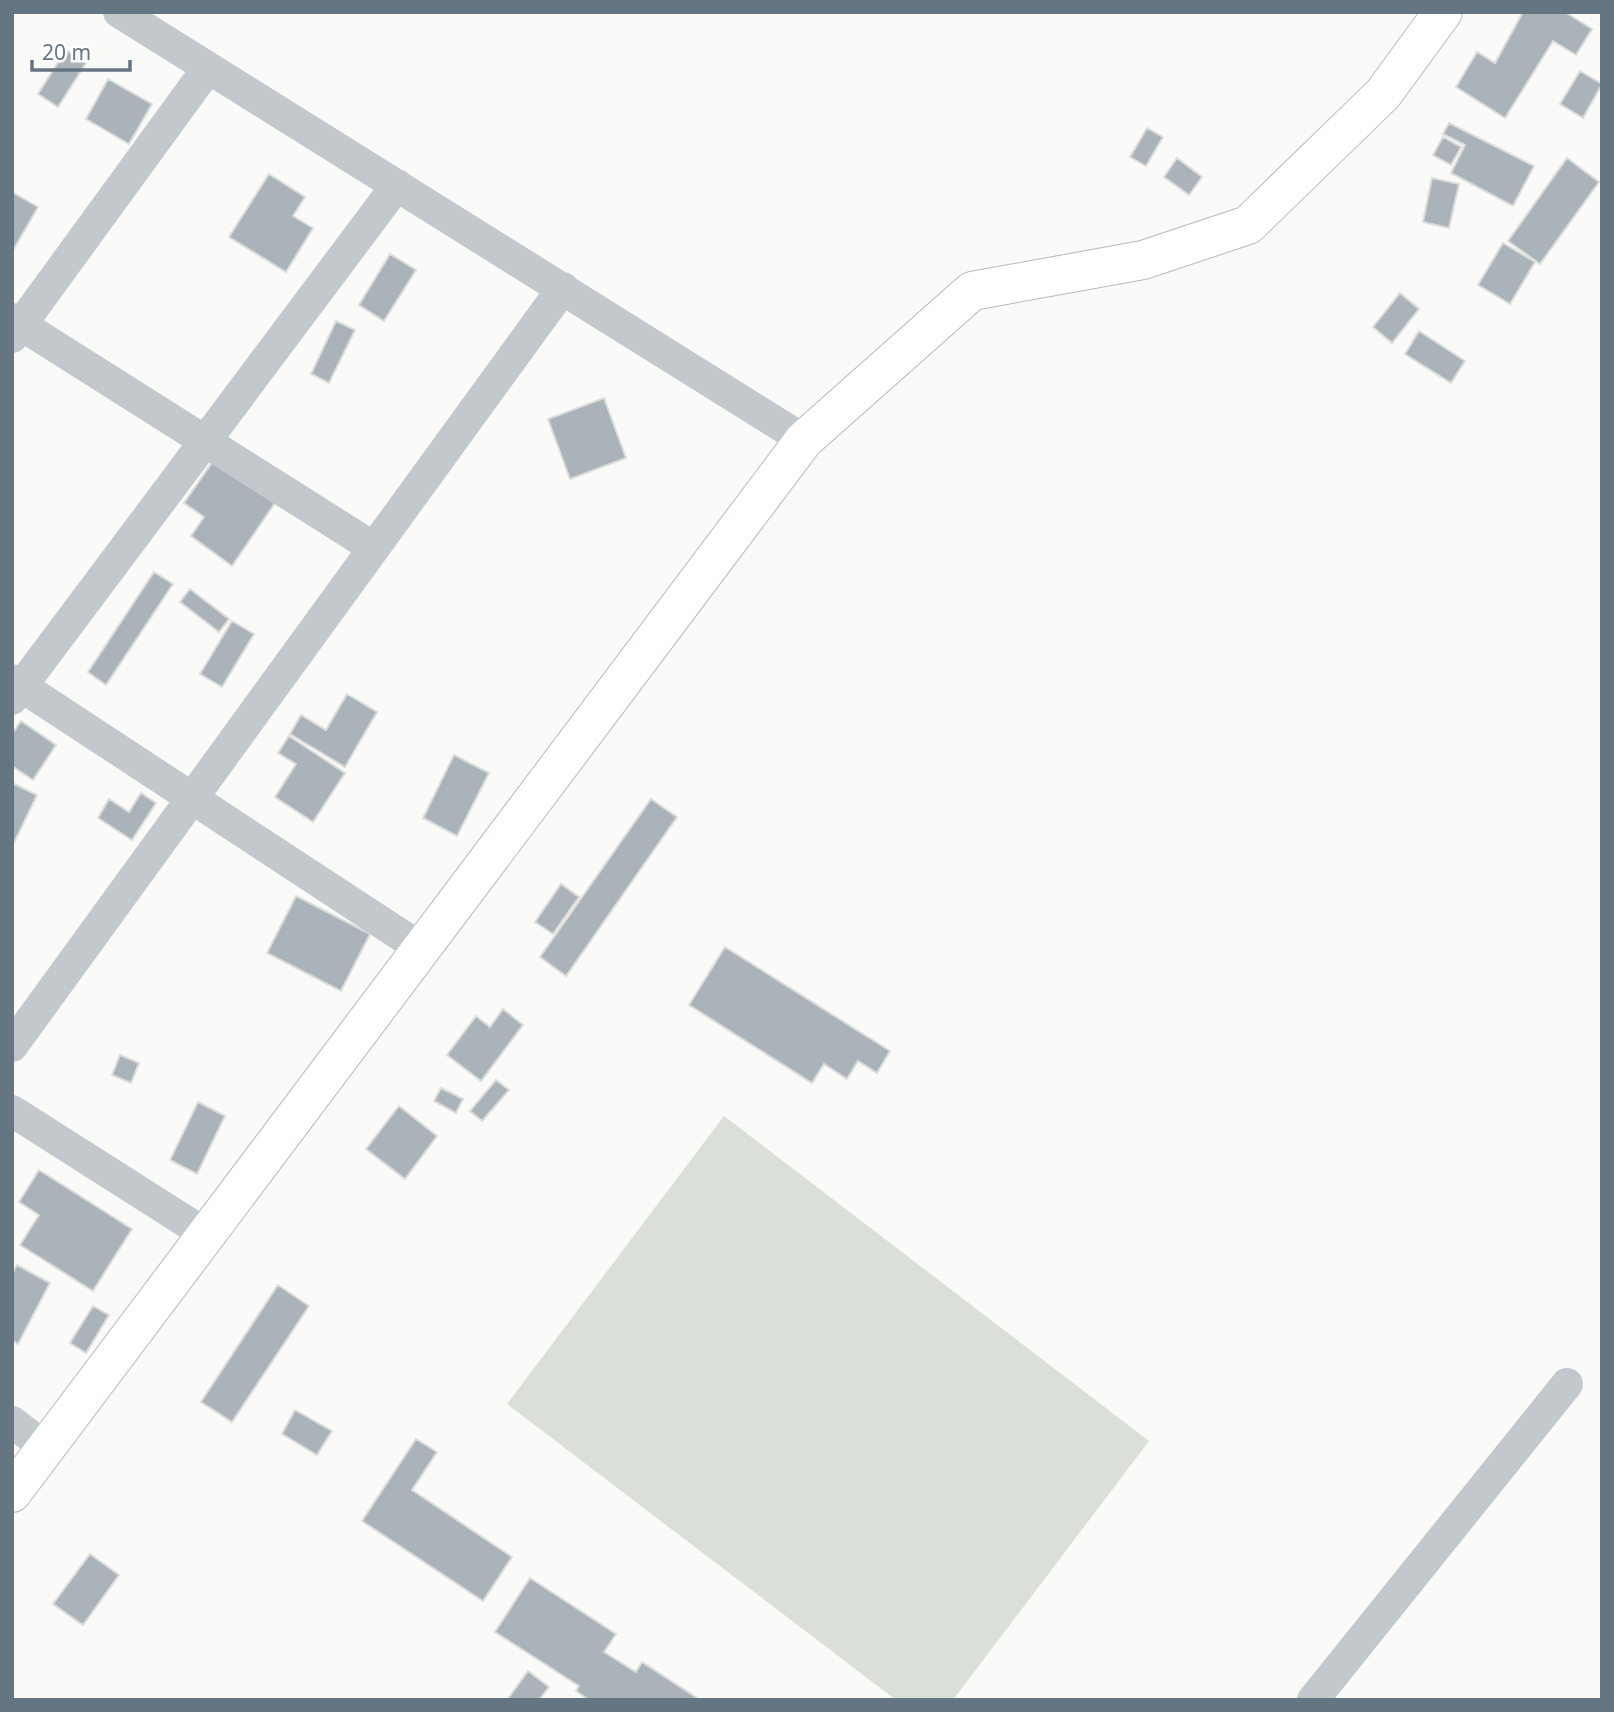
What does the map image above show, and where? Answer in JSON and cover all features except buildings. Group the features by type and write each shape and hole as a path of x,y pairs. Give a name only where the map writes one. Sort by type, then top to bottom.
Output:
{"main road":[{"path":"12,1493 804,440 972,291 1143,260 1248,225 1384,93 1443,12"}],"street":[{"path":"119,12 804,440"},
{"path":"208,68 15,327 374,548"},
{"path":"397,185 205,442 15,688 192,797 422,949"},
{"path":"12,1046 563,288"},
{"path":"12,1111 207,1234"},
{"path":"1313,1700 1567,1384"},
{"path":"12,1422 46,1448"}],"shaded area":[{"path":"724,1116 1149,1441 953,1700 896,1700 507,1404"}]}
